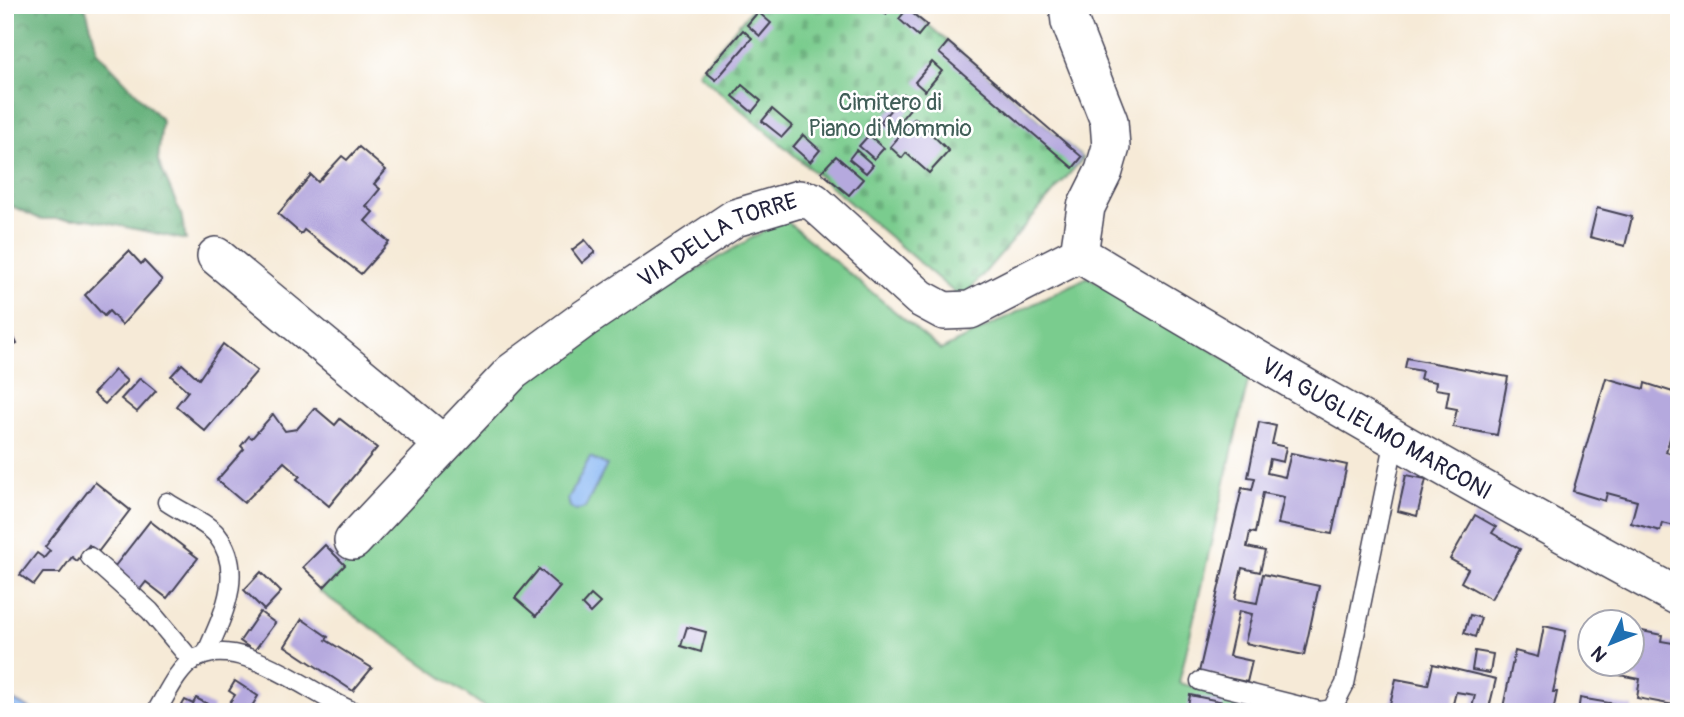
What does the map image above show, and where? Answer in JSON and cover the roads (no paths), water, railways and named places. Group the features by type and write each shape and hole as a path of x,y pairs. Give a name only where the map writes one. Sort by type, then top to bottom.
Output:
{"street":[{"path":"1068,5 1070,22 1109,121 1111,147 1104,172 1086,208 1079,254"},
{"name":"VIA DELLA TORRE","path":"353,541 512,372 584,319 735,218 799,199 813,201 920,298 944,311 970,310 1079,254"},
{"name":"VIA GUGLIELMO MARCONI","path":"1079,254 1395,439 1679,597"},
{"path":"216,256 443,444"}],"lane":[{"path":"1200,681 1320,711 1332,709 1345,684 1395,439"},
{"path":"156,712 199,657 227,604 232,566 217,535 167,502"},
{"path":"90,557 199,657 246,654 355,712"},
{"path":"227,604 243,616"}],"water":[{"path":"590,457 607,465 585,508 576,511 570,507 568,499"},
{"path":"5,696 36,712 20,712 5,704"}],"park label":[{"name":"Cimitero di Piano di Mommio","path":"890,115"}]}
